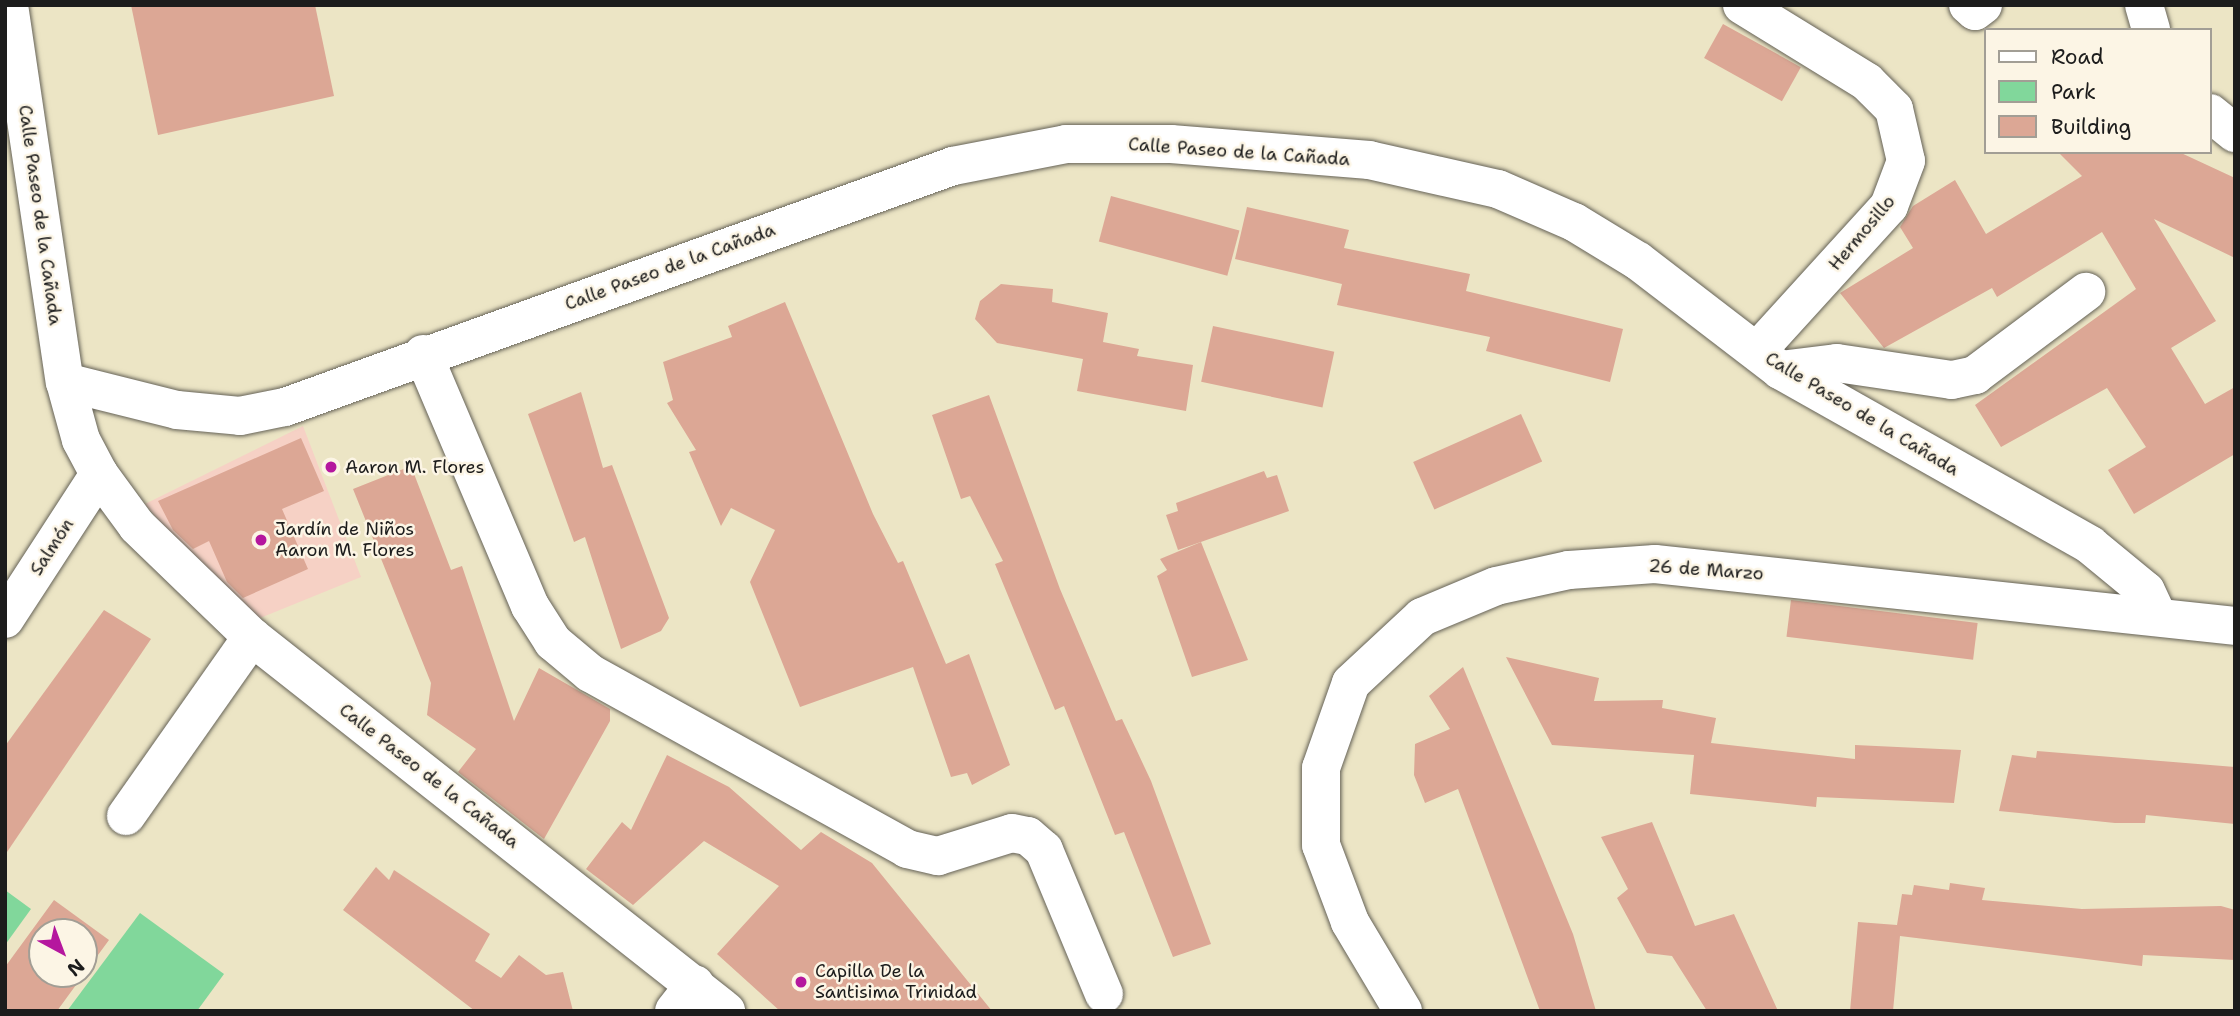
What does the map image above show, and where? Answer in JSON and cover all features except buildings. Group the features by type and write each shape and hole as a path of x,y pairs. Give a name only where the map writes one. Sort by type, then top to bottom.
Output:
{"street":[{"name":"Calle Paseo de la Cañada","path":"9,5 65,382 81,440 99,474 137,526 251,637 685,998 726,1011"},
{"name":"Hermosillo","path":"1742,5 1867,82 1894,110 1906,161 1889,206 1769,360"},
{"path":"2144,5 2150,28"},
{"path":"2212,115 2235,133"},
{"name":"Calle Paseo de la Cañada","path":"65,382 177,410 240,416 285,407 423,354 953,166 1066,144 1171,144 1369,160 1497,189 1574,222 1638,261 1769,360 2090,545 2127,571 2157,615"},
{"path":"1769,360 1837,363 1952,380 1975,376 2086,292"},
{"path":"423,354 530,606 553,642 590,673 907,849 939,856 1012,833 1028,836 1044,850 1104,994"},
{"name":"Salmón","path":"5,619 99,474"},
{"name":"26 de Marzo","path":"1403,1011 1350,922 1321,845 1321,768 1351,683 1422,617 1496,586 1569,570 1655,564 2157,615 2235,626"},
{"path":"126,816 251,637"}],"shaded area":[{"name":"Jardín de Niños Aaron M. Flores","path":"303,426 361,577 243,625 145,504"}],"green space":[{"path":"5,890 31,909 5,945"},
{"path":"140,913 224,974 197,1011 67,1011 84,988 98,988 98,969"}],"place":[{"name":"Aaron M. Flores","path":"331,467"},
{"name":"Jardín de Niños Aaron M. Flores","path":"261,540"},
{"name":"Capilla De la Santisima Trinidad","path":"801,982"}]}
